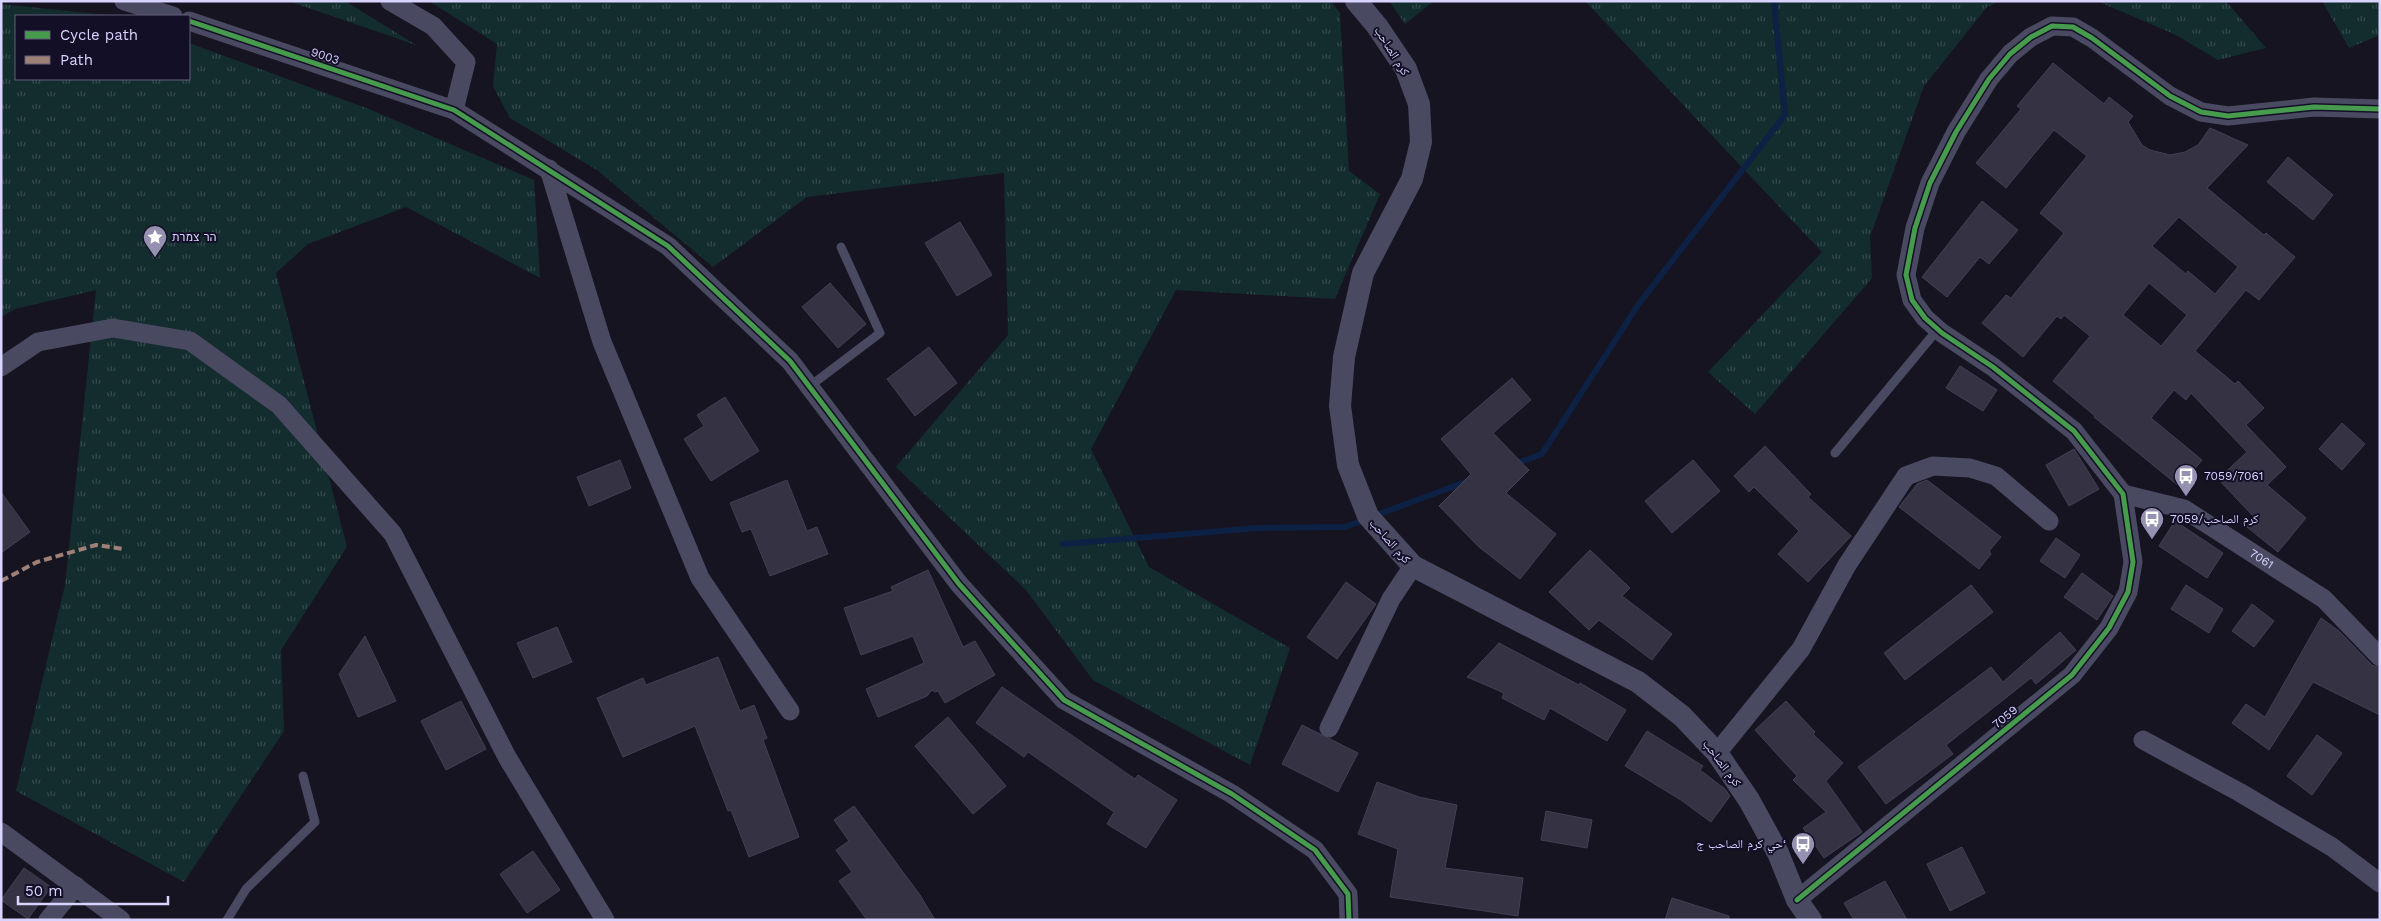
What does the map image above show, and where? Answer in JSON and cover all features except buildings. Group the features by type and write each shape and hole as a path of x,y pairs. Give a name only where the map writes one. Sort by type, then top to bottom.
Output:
{"street":[{"path":"124,1 170,15"},
{"path":"390,1 433,26 466,62 454,110"},
{"name":"كرم الصاحب","path":"1356,1 1377,26 1406,69 1419,104 1421,142 1412,179 1363,273 1344,357 1340,406 1348,465 1368,516 1413,566 1638,682 1682,716 1717,752 1749,800 1778,853 1797,900 1811,920"},
{"name":"9003","path":"190,21 454,110 668,246 790,361 958,584 1064,700 1232,794 1315,850 1348,894 1349,920"},
{"path":"2123,494 2074,431 1993,367 1938,330 1925,318 1912,300 1906,275 1915,228 1930,183 1956,132 1988,79 2010,54 2031,37 2052,26 2073,27 2092,38 2170,96 2202,112 2228,116 2314,107 2380,109"},
{"path":"549,169 602,342 700,578 790,711"},
{"path":"1,367 38,342 113,328 190,341 279,405 393,534 507,758 605,920"},
{"path":"1717,752 1801,649 1847,565 1906,476 1933,466 1970,468 1996,476 2049,521"},
{"name":"7061","path":"2123,494 2184,510 2324,599 2380,657"},
{"name":"7059","path":"1797,900 2072,675 2097,644 2109,628 2128,592 2133,562 2123,494"},
{"path":"1330,728 1391,600 1413,566"},
{"path":"2143,740 2239,792 2332,847 2380,883"},
{"path":"1,832 120,920"},
{"path":"48,920 76,886"}],"lane":[{"path":"810,386 880,334 841,247"},
{"path":"1834,453 1938,330"},
{"path":"227,920 246,889 315,822 304,776"}],"green space":[{"path":"288,1 345,1 416,45"},
{"path":"429,1 1331,1 1340,13 1349,171 1380,194 1335,299 1176,290 1091,449 1149,567 1290,648 1250,765 1093,680 1026,590 896,467 1008,335 1004,173 807,197 713,267 597,170 510,118 493,86 497,44"},
{"path":"1389,1 1434,1 1405,24"},
{"path":"1585,1 2001,1 1987,7 1924,86 1870,237 1872,278 1755,414 1708,372 1822,252"},
{"path":"2097,1 2226,1 2266,48 2218,60 2174,34"},
{"path":"2322,1 2380,1 2380,35 2349,48"},
{"path":"1,4 107,15 15,15 15,80 190,80 190,43 369,109 534,180 540,278 406,207 308,244 276,273 347,547 281,650 284,731 184,882 16,791 65,585 96,290 15,309 1,317"}],"waterway":[{"path":"1515,464 1542,454 1638,305 1785,115 1774,1"},
{"path":"1374,516 1468,481"},
{"path":"1063,544 1258,528 1345,527 1365,520"}],"marked path":[{"path":"1,581 37,562 96,545 124,549"}],"cycle path":[{"path":"190,21 454,110 668,246 790,361 959,584 1064,700 1232,794 1315,850 1348,894 1349,920"},
{"path":"1797,900 2072,675 2109,628 2128,592 2133,562 2123,494 2074,431 1993,367 1942,333 1925,318 1912,300 1906,275 1915,228 1930,183 1956,132 1989,79 2010,54 2031,37 2052,26 2073,27 2092,38 2170,96 2201,112 2228,116 2314,107 2380,109"}],"place":[{"name":"הר צמרת","path":"155,258"},
{"name":"7059/7061","path":"2186,497"},
{"name":"كرم الصاحب/7059","path":"2152,540"},
{"name":"حي كرم الصاحب ج‘","path":"1803,865"}]}
